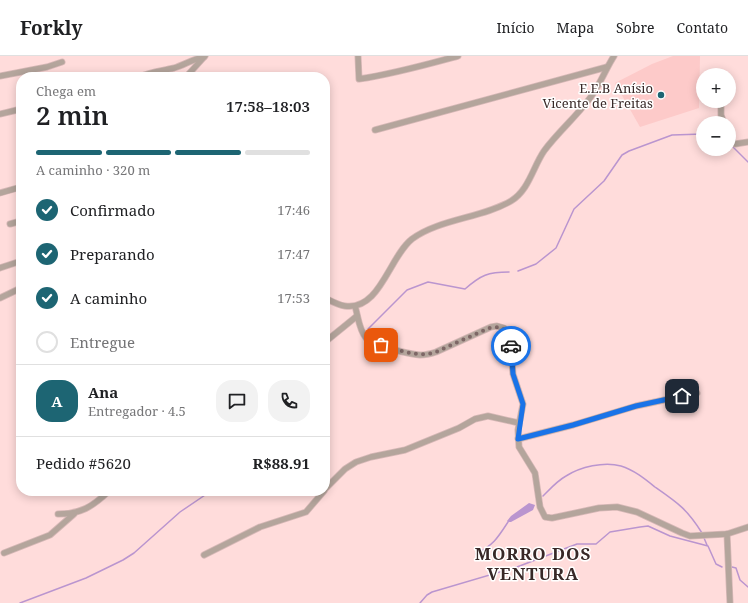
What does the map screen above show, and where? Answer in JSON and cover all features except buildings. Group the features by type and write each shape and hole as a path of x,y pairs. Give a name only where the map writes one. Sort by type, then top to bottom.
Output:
{"street":[{"path":"358,56 359,79 401,72 415,66 458,56"},
{"path":"330,300 344,306 355,306 362,303 375,293 398,255 415,237 454,221 505,204 519,195 543,153 589,100 598,87 614,56"},
{"path":"152,72 178,66 197,58 205,57"},
{"path":"191,72 205,57"},
{"path":"21,72 47,67 62,62"},
{"path":"375,130 607,67"},
{"path":"0,76 16,73"},
{"path":"0,114 16,110"},
{"path":"736,144 748,142"},
{"path":"0,193 16,188"},
{"path":"10,224 16,222"},
{"path":"0,268 16,263"},
{"path":"0,298 16,290"},
{"path":"355,306 364,334 370,341 417,354 436,352 491,327 504,328 510,338 513,374 523,404 519,423 518,439 522,452 536,473 540,508 546,517 555,518 604,508 621,508 637,512 687,535 696,536 727,534 748,527"},
{"path":"330,338 357,316"},
{"path":"518,439 573,425 636,406 697,393"},
{"path":"330,484 338,475 356,462 412,448 459,428 475,419 488,416 519,423"},
{"path":"58,514 74,514 88,509 103,496"},
{"path":"204,555 260,527 306,512 311,508 320,496"},
{"path":"4,553 50,535 74,514"},
{"path":"727,534 729,601"}],"shaded area":[{"name":"E.E.B Anísio Vicente de Freitas","path":"673,56 700,56 700,68 696,68 696,108 699,108 640,127 615,83 652,64"},
{"path":"529,503 535,505 533,510 511,522 507,521 511,516"}],"waterway":[{"path":"518,271 536,264 556,248 574,209 604,181 622,155 672,135 696,134"},
{"path":"736,150 748,162"},
{"path":"368,329 407,290 428,282 465,289 480,277 485,275 509,272"},
{"path":"543,496 560,480 578,470 607,464 621,466 639,475 676,502 687,512 702,533"},
{"path":"20,603 86,578 123,560 134,553 180,512 204,496"},
{"path":"476,554 495,541 508,522"},
{"path":"420,603 432,592 517,567 577,544 596,544 610,532 648,526 670,536 708,546 716,564 722,567"},
{"path":"704,538 707,545"},
{"path":"732,567 736,568 740,580 748,587"}],"way so far":[{"path":"381,345 417,354 427,354 436,352 489,328 497,326 502,327 507,331 511,346"}],"place":[{"name":"E.E.B Anísio Vicente de Freitas","path":"661,95"}],"district":[{"name":"MORRO DOS VENTURA","path":"533,564"}],"route":[{"path":"511,346 511,361 515,384 523,404 519,423 518,439 573,425 653,401 682,396"}]}
